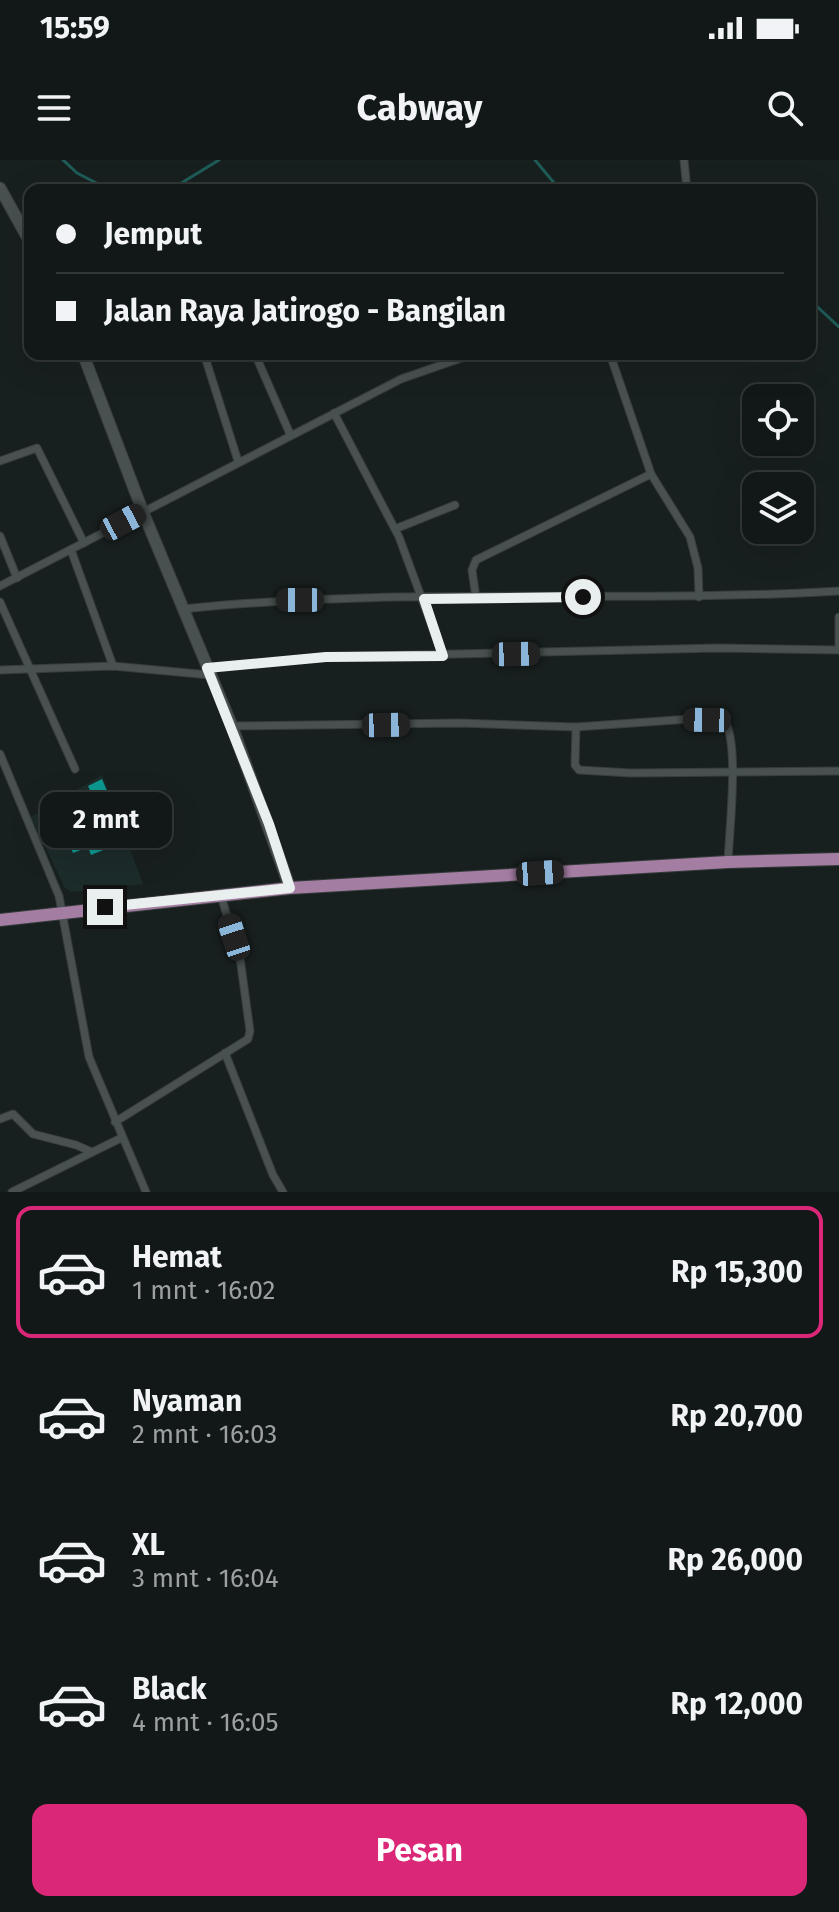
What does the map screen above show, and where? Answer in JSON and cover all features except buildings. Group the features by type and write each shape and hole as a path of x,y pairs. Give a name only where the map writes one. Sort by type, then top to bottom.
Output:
{"main road":[{"path":"0,188 24,231"},
{"path":"85,360 143,512 232,726 290,888"},
{"path":"0,920 290,888 728,862 839,859"}],"street":[{"path":"684,160 686,184"},
{"path":"206,360 238,461"},
{"path":"258,360 290,434"},
{"path":"0,586 290,434 401,379 456,360"},
{"path":"612,360 651,474 690,537 698,568 699,597"},
{"path":"334,413 395,529 443,656"},
{"path":"0,461 37,448 84,543"},
{"path":"476,598 472,570 476,560 651,474"},
{"path":"395,529 455,505"},
{"path":"0,536 17,578"},
{"path":"71,550 113,666"},
{"path":"183,609 269,600 699,597 759,592 839,591"},
{"path":"0,602 75,769"},
{"path":"0,670 113,666 208,671 326,657 718,648 839,650 839,617"},
{"path":"232,726 459,723 576,727 690,719 724,720 728,728 733,773 728,862"},
{"path":"576,727 575,765 579,770 631,773 839,771"},
{"path":"0,754 4,774 59,896 85,1042 121,1138 146,1192"},
{"path":"115,1122 248,1039 250,1031 240,958 221,896"},
{"path":"225,1053 273,1175 283,1192"},
{"path":"0,1119 13,1114 33,1134 92,1152"},
{"path":"12,1192 121,1138"}],"shaded area":[{"path":"102,775 143,884 72,892 65,888 31,817"}],"waterway":[{"path":"63,160 77,173 98,184"},
{"path":"180,184 219,160"},
{"path":"535,160 555,184"},
{"path":"816,306 839,327"}],"route":[{"path":"105,907 290,888 269,824 207,668 326,657 443,656 424,599 583,597"}]}
